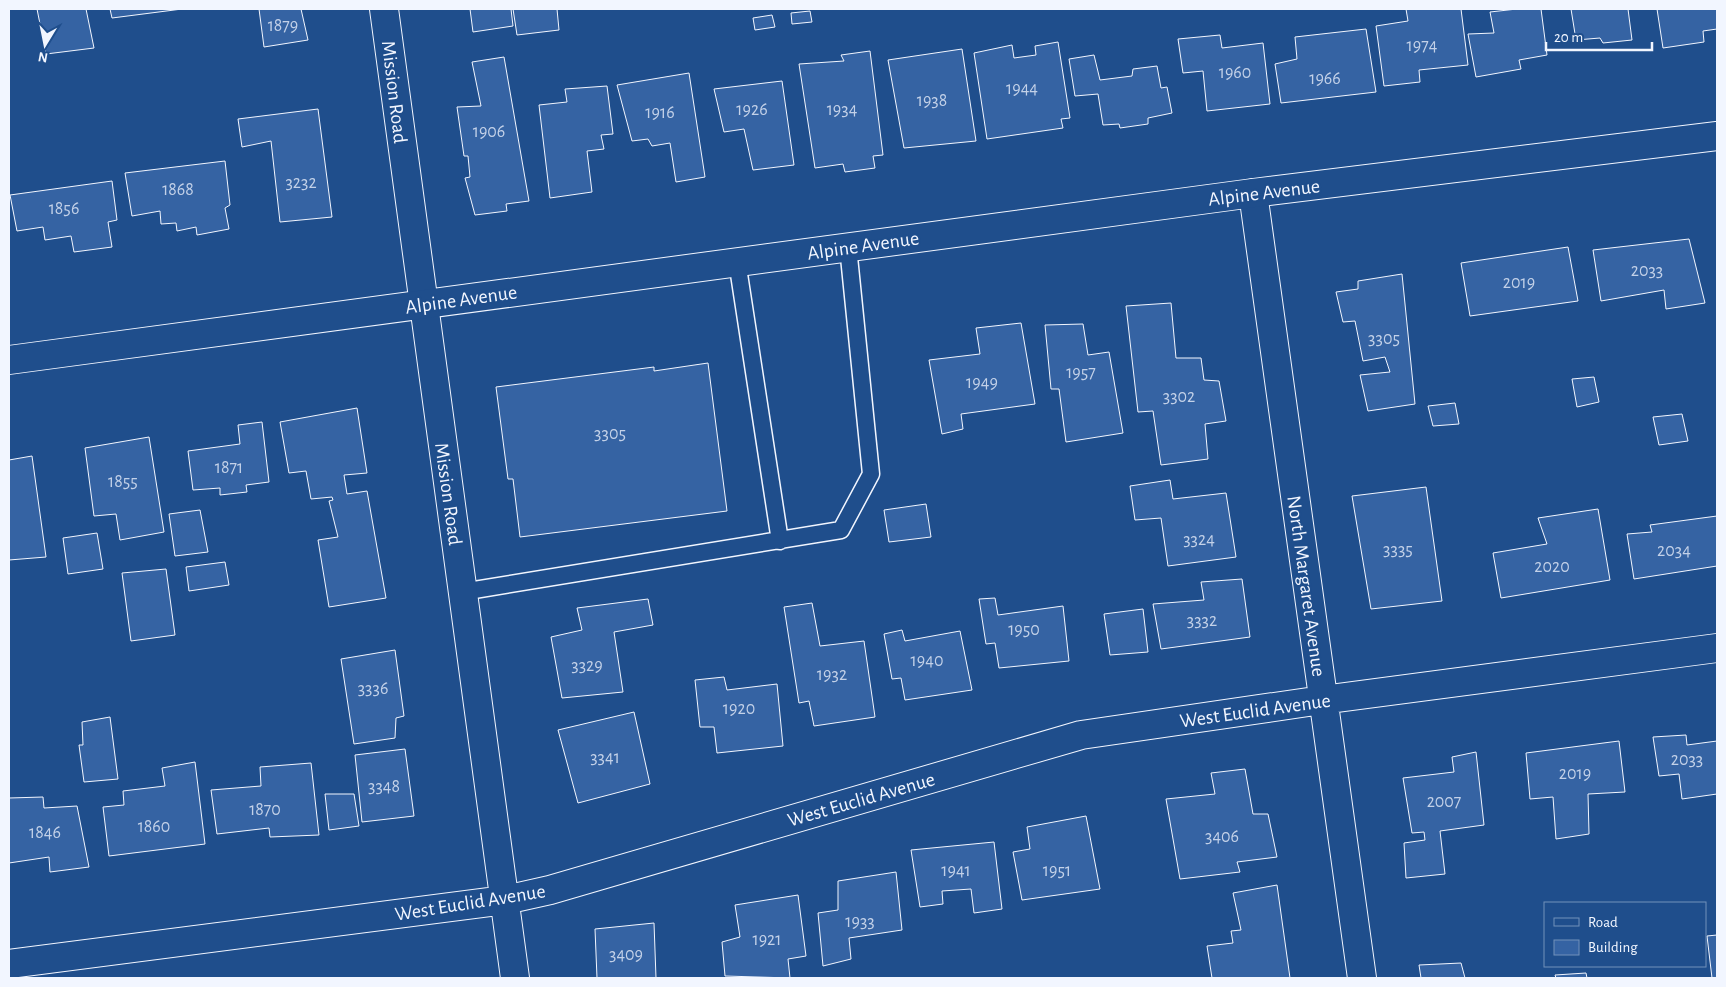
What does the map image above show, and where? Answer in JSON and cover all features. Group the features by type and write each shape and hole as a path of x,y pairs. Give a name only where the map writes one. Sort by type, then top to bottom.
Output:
{"street":[{"name":"Mission Road","path":"384,9 514,978"},
{"name":"Alpine Avenue","path":"9,360 1253,193 1717,136"},
{"name":"North Margaret Avenue","path":"1253,193 1362,978"},
{"name":"West Euclid Avenue","path":"9,964 504,900 550,890 1081,735 1322,700 1717,648"}],"lane":[{"path":"462,592 841,530 871,474 848,247"},
{"path":"737,262 780,541"}],"building":[{"path":"37,9 86,9 94,48 46,54"},
{"path":"110,9 182,9 112,18"},
{"path":"259,9 301,9 308,40 264,47"},
{"path":"470,9 511,9 513,26 473,32"},
{"path":"513,9 557,9 559,30 517,35"},
{"path":"1406,9 1461,9 1468,65 1419,70 1420,82 1384,86 1376,26 1408,21"},
{"path":"1541,9 1547,55 1519,60 1521,69 1476,77 1468,34 1494,33 1490,12"},
{"path":"1571,9 1628,9 1632,40 1603,43 1600,38 1576,40"},
{"path":"1657,9 1717,9 1717,29 1703,31 1704,42 1663,48"},
{"path":"810,11 812,22 792,24 791,13"},
{"path":"772,15 775,27 755,30 753,18"},
{"path":"1366,29 1376,92 1281,103 1275,64 1297,59 1295,37"},
{"path":"1220,35 1222,48 1263,43 1270,104 1207,111 1203,71 1183,73 1178,39"},
{"path":"1058,42 1070,118 1061,119 1063,128 987,139 974,53 1012,45 1014,58 1036,55 1035,46"},
{"path":"962,49 976,141 904,148 888,60"},
{"path":"870,51 883,155 873,156 875,168 845,172 843,164 815,168 799,64 844,61 841,55"},
{"path":"1094,55 1100,80 1132,76 1133,69 1157,66 1161,88 1167,87 1172,113 1148,118 1148,124 1120,128 1119,124 1103,125 1098,94 1075,96 1069,59"},
{"path":"504,57 529,201 506,204 507,211 475,215 465,178 470,177 468,156 464,156 457,107 481,106 472,62"},
{"path":"689,73 705,177 676,182 670,143 652,146 648,139 632,141 617,85"},
{"path":"782,81 794,165 753,170 744,129 724,132 714,89"},
{"path":"607,86 613,134 601,135 604,149 587,151 592,192 550,198 539,105 567,102 565,89"},
{"path":"318,109 332,217 280,222 271,141 242,147 238,119"},
{"path":"225,161 230,205 225,208 229,229 197,235 196,227 177,231 176,223 161,224 160,211 132,216 125,173"},
{"path":"112,181 117,220 108,222 112,247 74,252 71,236 45,240 43,227 17,231 10,195"},
{"path":"1689,239 1705,303 1666,309 1664,290 1601,301 1593,250"},
{"path":"1568,247 1578,301 1470,316 1461,263"},
{"path":"1402,274 1415,404 1368,411 1360,375 1390,372 1385,357 1363,361 1355,321 1343,322 1336,292 1358,289 1358,281"},
{"path":"1171,303 1176,358 1201,358 1204,380 1219,381 1226,421 1205,424 1208,459 1161,465 1153,411 1138,412 1126,306"},
{"path":"1021,323 1035,404 961,414 963,429 942,434 929,360 980,354 976,328"},
{"path":"1083,324 1088,355 1109,352 1123,433 1066,442 1059,389 1051,389 1045,325"},
{"path":"708,363 727,511 520,537 513,479 508,479 496,387 654,367 654,371"},
{"path":"1594,377 1599,402 1577,407 1572,379"},
{"path":"1455,403 1459,424 1433,426 1428,406"},
{"path":"357,408 367,473 344,475 347,494 367,491 386,598 329,607 318,540 338,537 329,501 333,500 332,497 311,499 306,471 289,473 280,422"},
{"path":"1682,414 1688,441 1659,445 1653,417"},
{"path":"262,422 269,482 246,485 247,492 220,495 220,488 193,490 188,451 240,444 238,425"},
{"path":"149,437 164,532 120,540 116,514 94,516 85,448"},
{"path":"32,456 46,557 9,560 9,460"},
{"path":"1170,480 1173,499 1226,493 1236,557 1168,566 1161,518 1135,520 1130,486"},
{"path":"1426,487 1442,601 1371,609 1352,496"},
{"path":"926,504 931,537 889,542 884,510"},
{"path":"1598,509 1610,580 1501,598 1493,553 1547,544 1538,518"},
{"path":"200,510 208,552 175,556 169,514"},
{"path":"1717,516 1717,566 1634,579 1627,534 1652,532 1650,525"},
{"path":"97,533 103,569 68,574 63,538"},
{"path":"225,562 229,585 189,591 186,567"},
{"path":"166,569 175,635 131,641 122,573"},
{"path":"1242,579 1250,637 1161,649 1153,604 1204,600 1201,582"},
{"path":"995,598 998,615 1063,606 1069,661 999,668 995,643 986,644 979,599"},
{"path":"648,599 653,625 614,632 623,692 562,698 551,637 582,630 577,608"},
{"path":"812,603 820,646 864,641 875,717 814,726 809,701 799,703 784,607"},
{"path":"1143,609 1148,652 1110,655 1104,614"},
{"path":"902,630 905,641 960,631 972,690 905,700 901,678 892,679 884,634"},
{"path":"395,650 404,716 396,718 395,738 354,744 341,659"},
{"path":"724,677 727,690 777,684 783,746 717,753 714,727 700,727 695,680"},
{"path":"634,712 650,784 578,803 558,730"},
{"path":"110,717 118,779 84,782 79,745 83,745 82,722"},
{"path":"1686,735 1687,745 1717,741 1717,794 1682,799 1679,774 1659,776 1653,737"},
{"path":"1619,741 1625,792 1588,794 1589,834 1556,839 1553,797 1530,799 1526,753"},
{"path":"405,749 414,816 362,822 355,755"},
{"path":"1476,752 1484,825 1440,831 1445,874 1406,878 1404,843 1425,840 1424,832 1412,833 1403,778 1454,772 1452,757"},
{"path":"195,762 205,844 109,856 103,807 124,805 123,791 165,786 162,768"},
{"path":"311,763 319,835 270,837 269,828 217,834 211,790 261,786 260,767"},
{"path":"1245,769 1253,814 1268,814 1277,857 1237,862 1240,872 1180,879 1166,799 1215,794 1211,773"},
{"path":"325,794 354,794 359,826 329,830"},
{"path":"43,797 44,808 77,806 89,867 50,872 49,857 9,863 9,798"},
{"path":"1086,816 1100,889 1022,900 1013,852 1030,849 1027,827"},
{"path":"994,842 1002,909 974,913 971,889 942,891 943,904 920,907 911,850"},
{"path":"896,872 902,930 849,938 851,959 823,966 818,913 838,910 838,881"},
{"path":"1277,885 1290,978 1212,978 1207,946 1233,943 1231,931 1241,930 1233,893"},
{"path":"798,895 806,956 788,959 790,978 725,976 722,942 740,937 735,905"},
{"path":"654,923 656,978 597,978 595,929"},
{"path":"1717,935 1717,978 1712,978 1707,936"},
{"path":"1461,963 1465,978 1421,978 1419,965"},
{"path":"1586,973 1587,978 1556,978 1555,975"}]}
